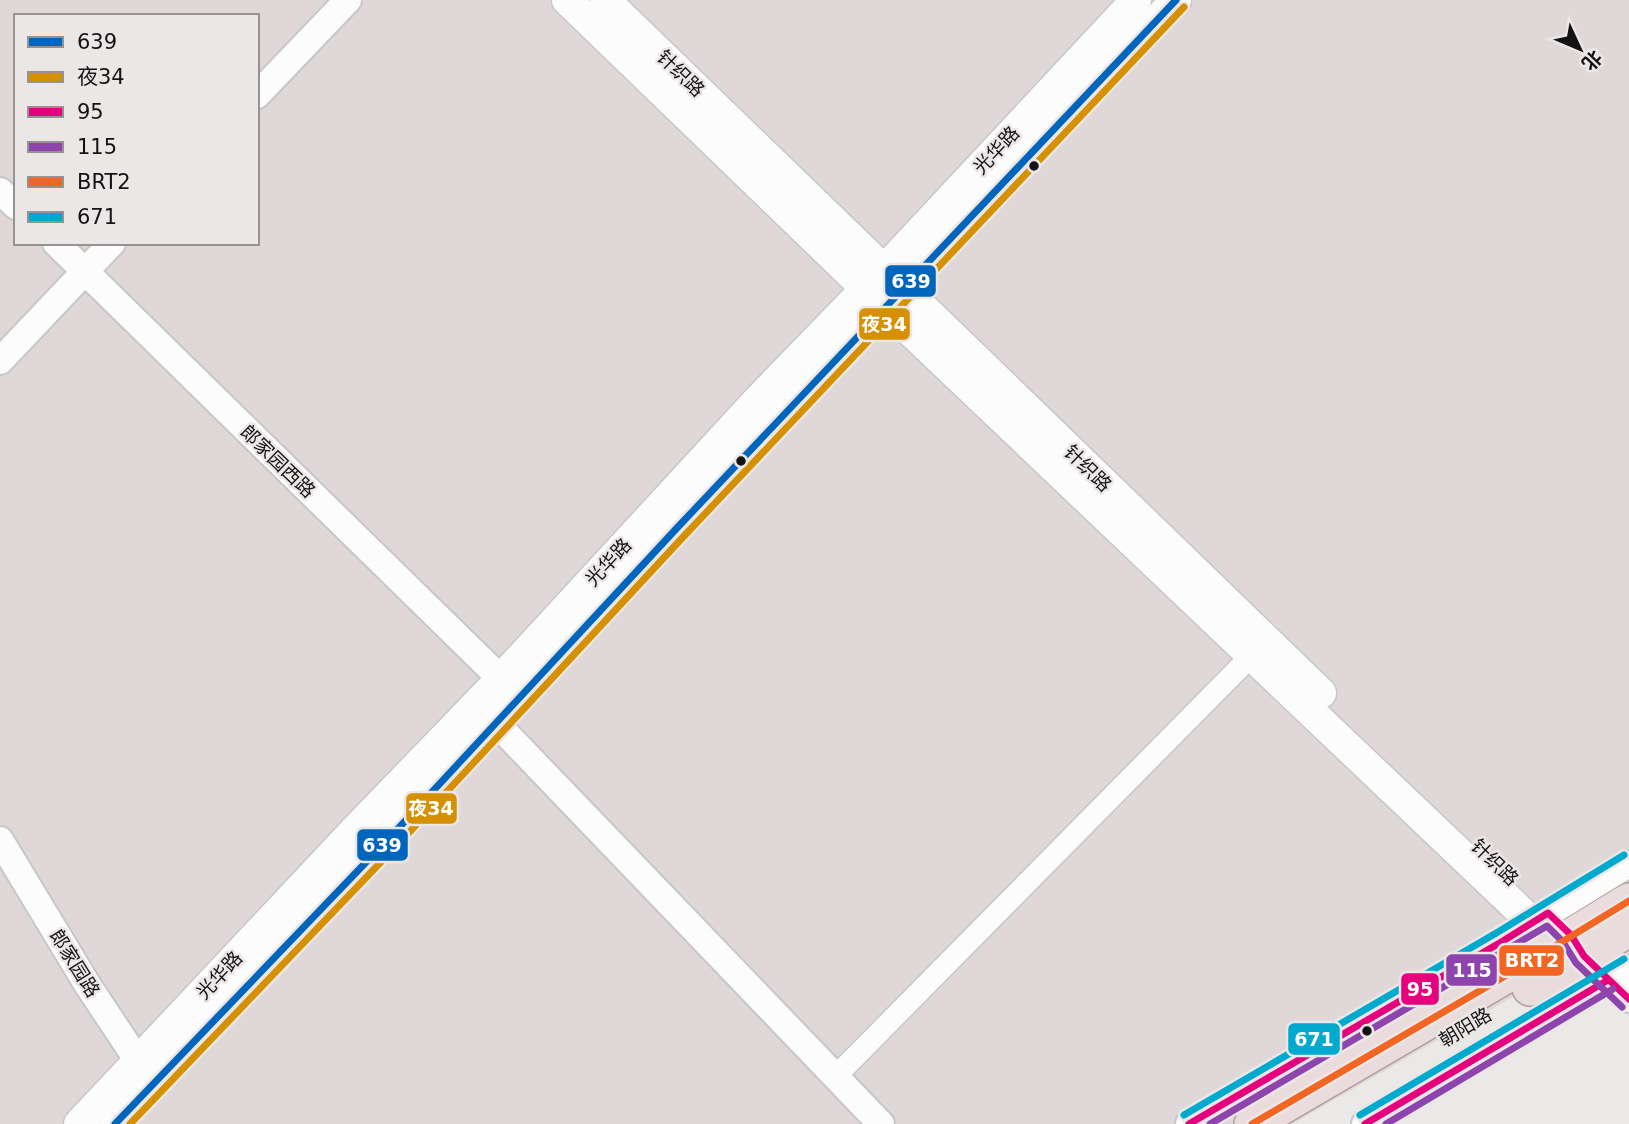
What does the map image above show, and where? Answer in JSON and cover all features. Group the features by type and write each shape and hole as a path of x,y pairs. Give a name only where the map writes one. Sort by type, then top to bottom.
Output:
{"highway":[{"name":"朝阳路","path":"1300,1124 1575,946 1629,901"},
{"name":"朝阳路","path":"1252,1124 1575,946 1629,929"}],"main road":[{"name":"针织路","path":"567,0 885,289 1575,946"},
{"name":"针织路","path":"605,0 885,289"},
{"name":"光华路","path":"79,1124 147,1071 394,833 885,289 1136,0"},
{"name":"光华路","path":"115,1124 147,1071 356,830 501,679 758,400 885,289 1176,0"}],"street":[{"path":"259,93 348,0"},
{"path":"0,191 14,204"},
{"name":"郎家园西路","path":"57,245 501,679"},
{"path":"0,361 110,245"},
{"path":"835,1077 1259,648"},
{"path":"496,723 881,1124"},
{"name":"郎家园路","path":"0,840 88,984 147,1071"},
{"name":"朝阳路","path":"1365,1124 1575,946 1629,864"},
{"name":"朝阳路","path":"1189,1124 1503,941 1575,946"},
{"path":"1575,946 1629,999"}],"shaded area":[{"path":"0,0 1629,0 1629,937 1584,956 1292,1124 0,1124"}],"transit line":[{"name":"639","path":"115,1124 394,833 676,529 1176,0"},
{"name":"夜34","path":"130,1124 402,840 684,536 1184,7"},
{"name":"671","path":"1184,1115 1498,932 1624,855"},
{"name":"BRT2","path":"1252,1124 1629,901"},
{"name":"95","path":"1189,1124 1548,913 1571,935 1584,956 1629,999"},
{"name":"115","path":"1210,1124 1547,926 1563,942 1576,963 1622,1007"},
{"name":"671","path":"1360,1115 1624,959"},
{"name":"95","path":"1365,1124 1608,980"},
{"name":"115","path":"1386,1124 1613,989"}]}
